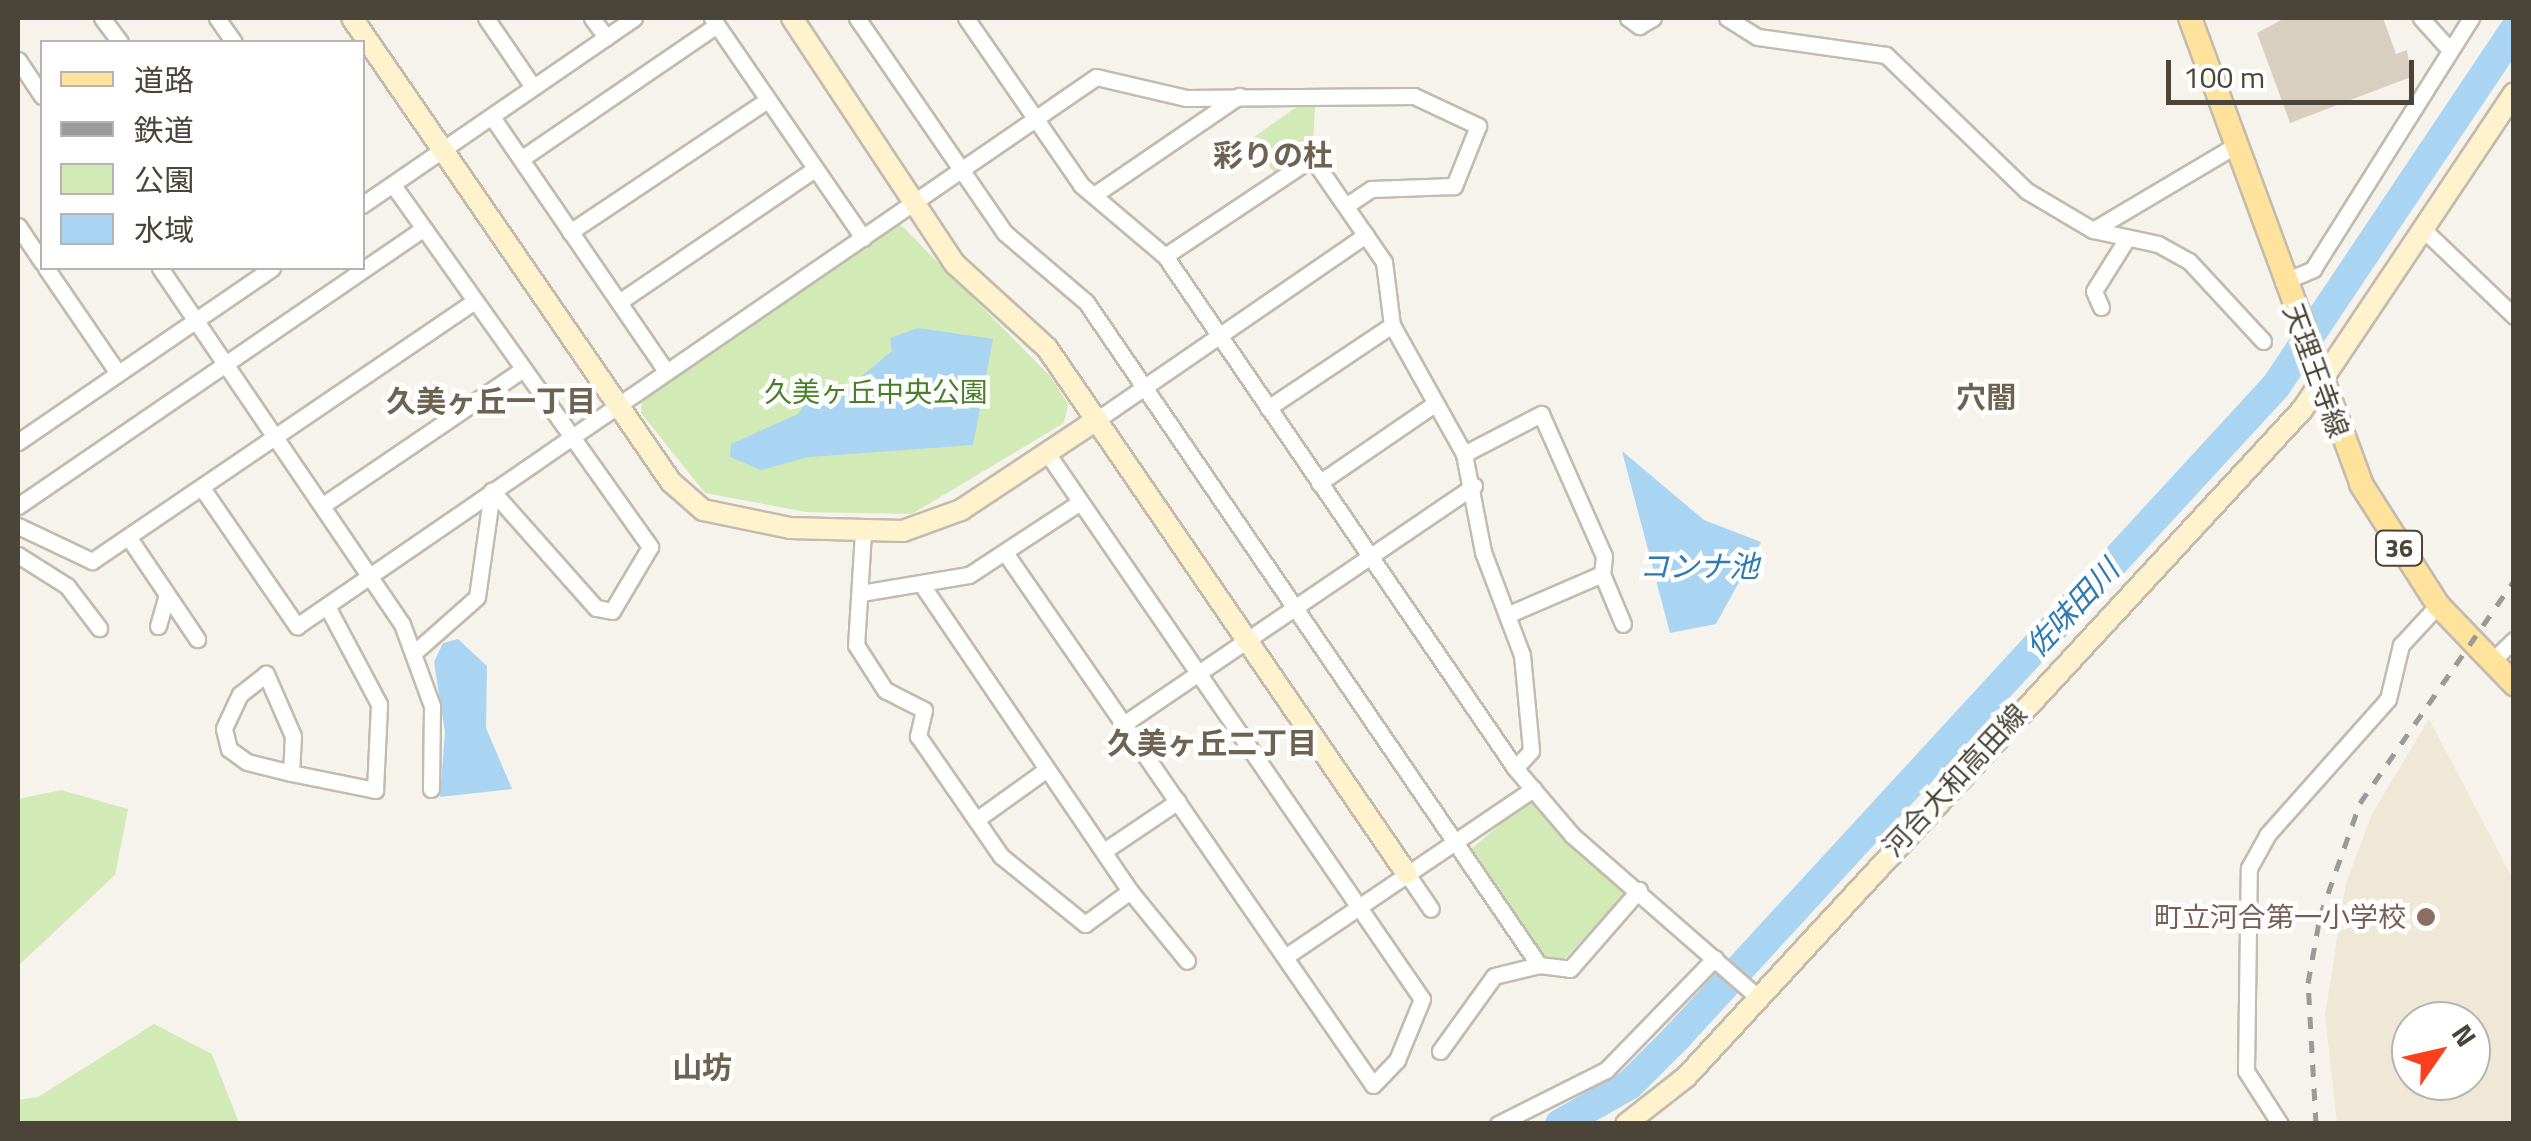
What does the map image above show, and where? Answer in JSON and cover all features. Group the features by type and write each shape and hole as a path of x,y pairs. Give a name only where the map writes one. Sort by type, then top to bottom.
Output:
{"main road":[{"name":"天理王寺線","path":"2190,18 2318,380 2361,484 2438,605 2514,684"}],"street":[{"path":"102,18 118,40"},
{"path":"217,18 233,40"},
{"path":"352,18 671,482 703,510 742,522 863,532 934,523 1047,453 1366,235"},
{"path":"486,18 533,88"},
{"path":"592,18 606,37"},
{"path":"365,204 634,18"},
{"path":"792,18 955,264 1047,348 1098,418 1431,909"},
{"path":"856,18 1006,234 1086,302 1539,965"},
{"path":"966,18 1034,119 1094,196 1165,256 1515,768 1639,890 1758,997"},
{"path":"1628,18 1639,26 1652,18"},
{"path":"1727,18 1758,38 1886,56 2002,158 2026,191 2093,230 2189,261 2263,341"},
{"path":"2421,18 2449,49"},
{"path":"2283,282 2313,269 2471,18"},
{"path":"521,159 714,22 863,238"},
{"path":"18,60 40,93"},
{"path":"202,488 298,626 1096,78 1156,96 1414,96 1478,126 1454,186 1371,188 1346,206"},
{"path":"1094,196 1243,93"},
{"name":"河合大和高田線","path":"1626,1124 1686,1077 2318,380 2425,232 2514,93"},
{"path":"570,232 767,100"},
{"path":"492,116 666,372"},
{"path":"2093,230 2236,145"},
{"path":"1165,256 1312,158 1366,235 1384,262 1392,324 1433,405 1464,454 1474,486 1475,526 1508,615 1532,716 1531,751 1515,768"},
{"path":"619,302 814,169"},
{"path":"392,185 567,439 650,547 612,611 596,608 492,491"},
{"path":"18,226 40,259"},
{"path":"365,268 423,229"},
{"path":"2425,232 2514,316"},
{"path":"2101,307 2094,290 2126,240"},
{"path":"47,270 118,373"},
{"path":"161,270 370,574 416,651 432,706 431,789"},
{"path":"18,442 269,270"},
{"path":"18,506 362,270"},
{"path":"18,526 92,561 474,301"},
{"path":"1268,408 1392,324"},
{"path":"323,505 520,371"},
{"path":"1318,484 1433,405"},
{"path":"1464,454 1541,414 1604,556 1602,574 1623,624"},
{"path":"1006,554 1373,1084 1397,1060 1422,998 1047,453"},
{"path":"1124,723 1474,486"},
{"path":"416,651 477,597 492,491"},
{"path":"861,593 924,589 1006,554 1080,502"},
{"path":"863,532 856,644 885,690 924,710 918,736 1001,856 1085,924 1130,891"},
{"path":"129,538 198,639"},
{"path":"18,556 67,586 98,628"},
{"path":"1508,615 1602,574"},
{"path":"924,589 1130,891 1187,961"},
{"path":"158,626 167,595"},
{"path":"2280,1124 2246,1071 2249,868 2267,835 2388,699 2401,645 2438,605"},
{"path":"290,772 293,736 266,674 240,694 224,728 229,749 290,772 375,790 380,704 328,606"},
{"path":"2490,663 2514,640"},
{"path":"976,820 1047,769"},
{"path":"1284,958 1533,789"},
{"path":"1104,851 1178,801"},
{"path":"1440,1051 1494,976 1539,965 1570,968 1639,890"},
{"path":"1498,1124 1606,1070 1715,958"}],"shaded area":[{"name":"町立河合第一小学校","path":"2429,719 2513,879 2513,1123 2337,1123 2325,1015 2346,883 2372,814"}],"green space":[{"path":"1298,106 1315,106 1313,146 1274,173 1251,139"},
{"name":"久美ヶ丘中央公園","path":"899,223 1050,376 1068,404 1064,423 912,514 806,512 705,493 641,413 642,398"},
{"path":"61,790 128,809 115,875 18,966 18,799"},
{"path":"1529,800 1621,884 1623,896 1561,963 1544,957 1470,850"},
{"path":"154,1024 212,1054 239,1123 18,1123 18,1100 38,1097"}],"water":[{"path":"918,328 993,339 973,445 809,457 761,470 730,457 731,444 798,414 809,398 839,395 892,351 890,338"},
{"name":"コンナ池","path":"1622,451 1704,520 1761,542 1716,624 1670,633"},
{"path":"458,639 487,666 486,728 512,789 440,797 445,732 434,662 443,643"}],"building":[{"path":"2285,18 2383,18 2396,54 2407,50 2411,77 2290,123 2257,33"}],"waterway":[{"name":"佐味田川","path":"1560,1124 1629,1085 1676,1038 2276,386 2514,31"}],"railway":[{"path":"2316,1124 2308,983 2320,916 2360,803 2514,581"}],"place":[{"name":"町立河合第一小学校","path":"2426,917"}],"district":[{"name":"彩りの杜","path":"1273,155"},
{"name":"穴闇","path":"1986,397"},
{"name":"久美ヶ丘一丁目","path":"491,401"},
{"name":"久美ヶ丘二丁目","path":"1212,743"},
{"name":"山坊","path":"702,1067"}]}
